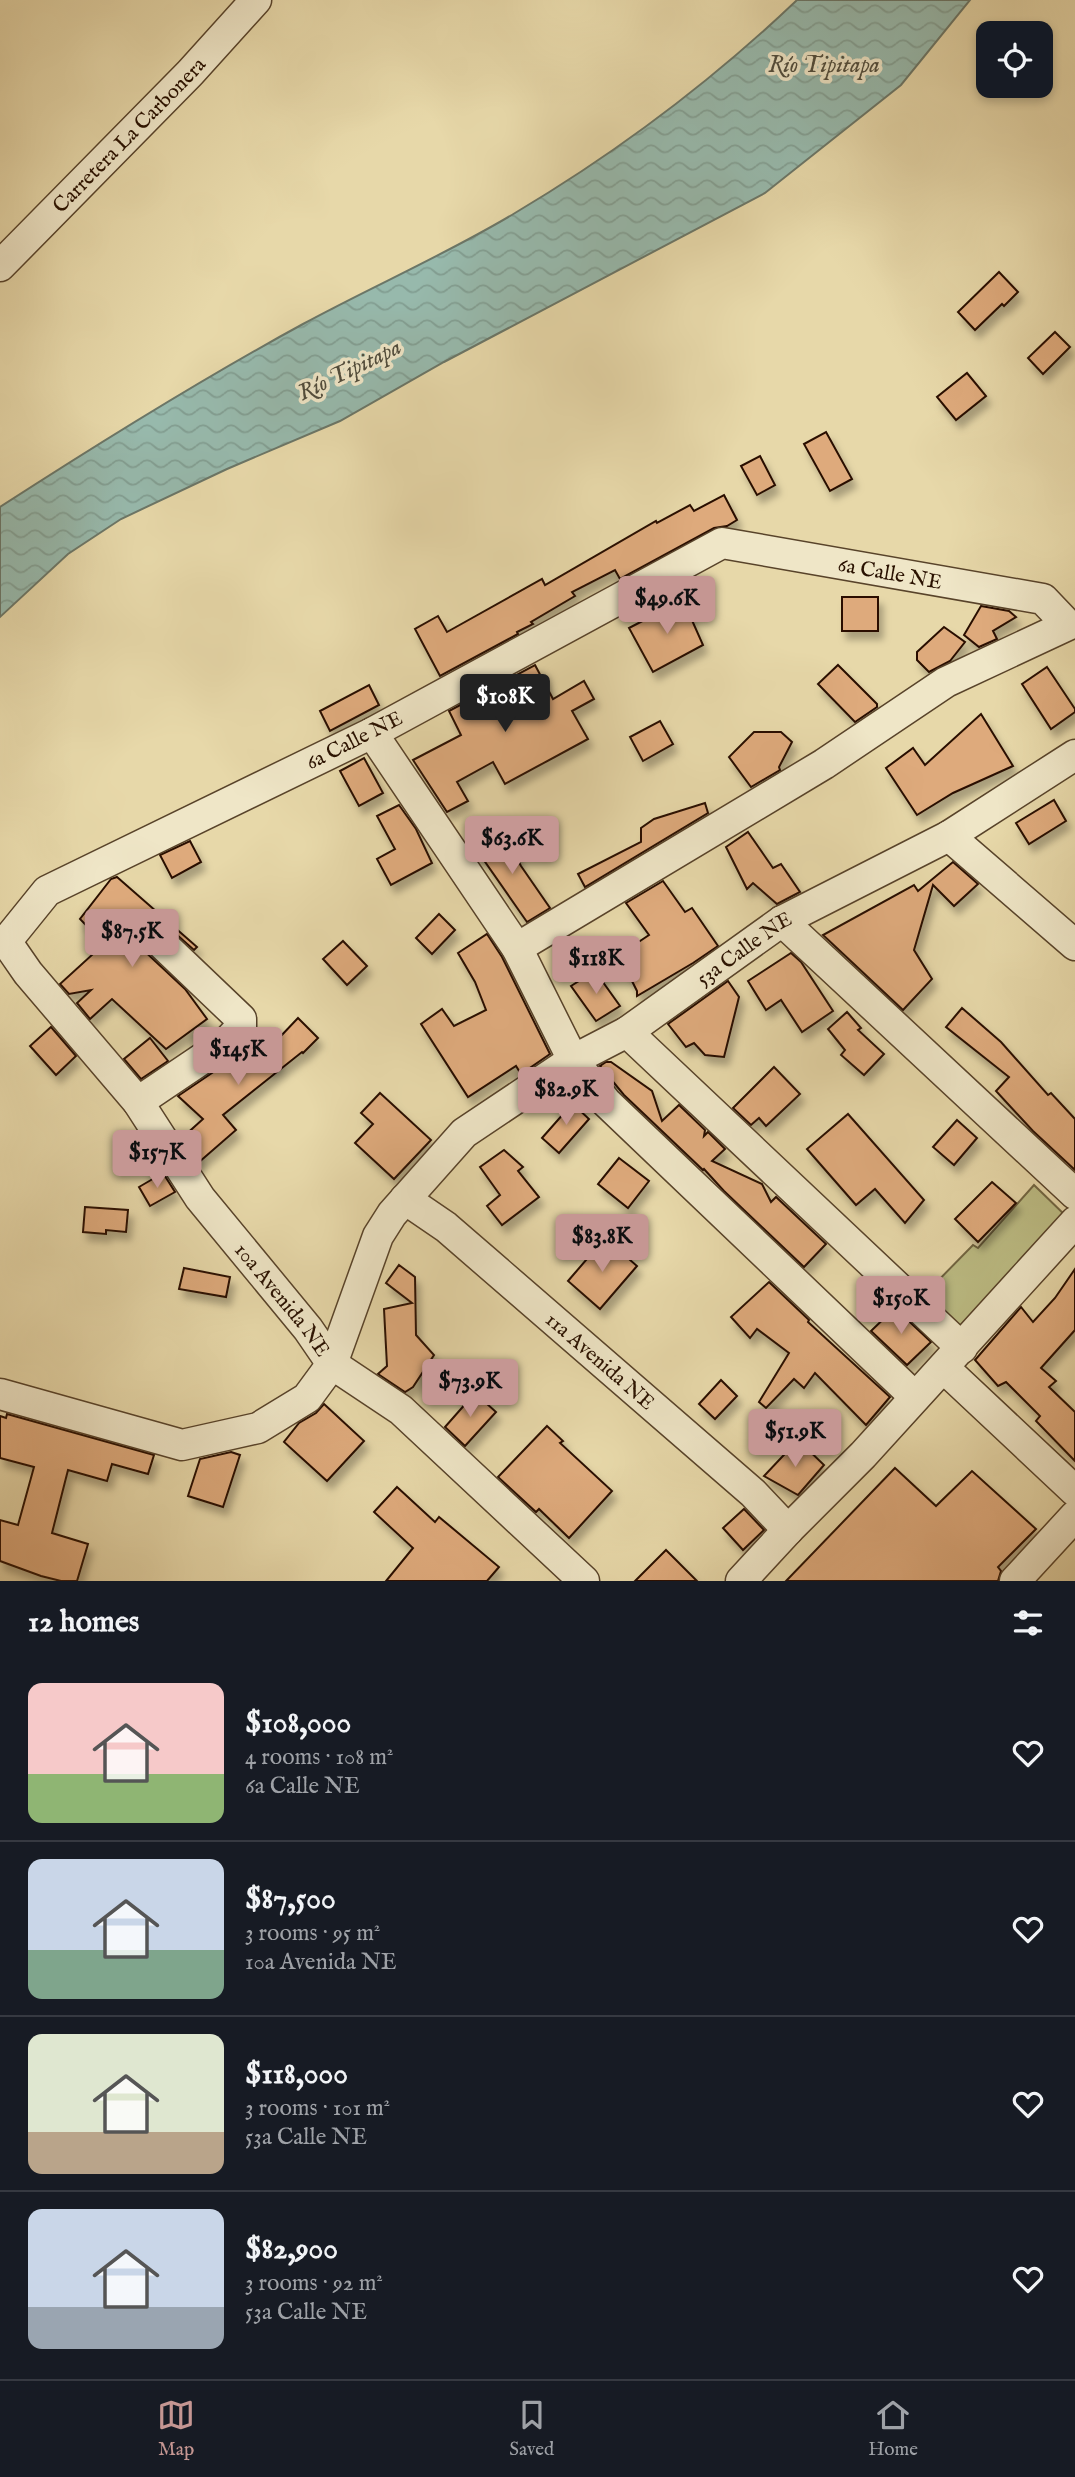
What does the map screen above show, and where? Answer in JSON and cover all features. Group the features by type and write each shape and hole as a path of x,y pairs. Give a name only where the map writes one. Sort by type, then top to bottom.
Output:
{"street":[{"name":"Carretera La Carbonera","path":"0,266 190,73 256,0"},
{"name":"6a Calle NE","path":"28,973 10,947 9,938 47,891 372,733 722,543 1043,599 1073,626"},
{"path":"517,948 824,764 946,682 1073,626"},
{"path":"372,733 517,948 573,1060 606,1102 915,1397"},
{"name":"53a Calle NE","path":"0,1394 181,1445 258,1428 307,1398 332,1364 378,1237 405,1199 464,1133 573,1060 627,1032 782,921 949,836 1075,755"},
{"path":"949,836 1075,945"},
{"path":"782,921 1075,1194"},
{"path":"138,1102 227,1042 241,1027 241,1018 154,936"},
{"name":"10a Avenida NE","path":"28,973 138,1102 200,1198 308,1329 332,1364 401,1410 584,1581"},
{"path":"627,1032 953,1358 1075,1491"},
{"name":"11a Avenida NE","path":"405,1199 446,1227 743,1484 788,1530"},
{"path":"741,1581 863,1455 1075,1222"},
{"path":"1016,1581 1075,1516"}],"green space":[{"path":"1034,1185 1067,1217 962,1333 925,1294 973,1245 978,1248"}],"water":[{"name":"Río Tipitapa","path":"797,0 970,0 901,85 765,193 444,362 340,421 227,469 121,519 68,554 0,617 0,507 264,345 463,242 553,190 626,141 697,87"}],"building":[{"path":"999,272 1018,292 975,330 958,312"},
{"path":"1055,332 1070,347 1043,374 1028,358"},
{"path":"967,373 986,396 956,420 937,397"},
{"path":"826,432 852,479 830,491 804,444"},
{"path":"760,456 775,485 757,495 741,466"},
{"path":"724,495 737,520 727,526 714,528 620,579 615,570 572,592 575,596 531,622 533,624 517,632 518,634 440,676 415,629 438,616 447,632 542,579 545,585 656,521 657,523 690,505 694,511"},
{"path":"842,597 878,597 878,631 842,631"},
{"path":"683,600 703,645 653,672 629,628"},
{"path":"981,606 1009,611 1016,617 993,631 997,639 979,647 964,635"},
{"path":"944,627 965,642 950,661 929,672 917,660 917,652"},
{"path":"535,665 553,699 584,681 594,699 572,711 588,739 505,784 493,762 457,782 468,801 447,812 413,760 461,735 449,711"},
{"path":"838,665 877,704 877,707 855,722 818,684"},
{"path":"1047,667 1075,709 1075,712 1051,729 1022,684"},
{"path":"369,685 379,705 330,731 320,711"},
{"path":"981,714 1013,766 953,793 917,815 886,768 913,748 925,765"},
{"path":"660,721 673,744 643,761 630,737"},
{"path":"754,732 781,732 792,742 779,767 780,770 751,787 729,757"},
{"path":"364,758 383,793 359,806 340,771"},
{"path":"1054,800 1066,821 1029,844 1016,823"},
{"path":"705,803 708,813 585,887 578,874 641,842 641,828 654,819"},
{"path":"399,805 416,829 432,863 391,885 377,859 395,849 377,816"},
{"path":"502,831 521,866 550,908 527,922 474,846"},
{"path":"748,832 773,868 781,864 800,892 777,904 753,883 747,889 726,847"},
{"path":"190,841 201,862 172,878 160,855"},
{"path":"953,862 978,884 954,906 933,885 914,950 932,979 903,1010 823,935 914,885 918,891"},
{"path":"117,877 197,947 194,950 159,919 148,919 137,931 141,948 185,989 207,1019 166,1049 112,999 90,1019 77,1003 91,990 69,994 60,984 104,944 80,919 111,879"},
{"path":"663,881 685,912 692,908 718,946 637,996 619,955 649,935 626,903"},
{"path":"439,914 455,930 432,954 416,938"},
{"path":"487,934 502,957 550,1054 521,1074 516,1066 468,1097 421,1024 442,1009 454,1026 486,1010 475,982 458,953"},
{"path":"343,941 367,966 347,985 323,959"},
{"path":"791,953 801,962 833,1011 802,1032 781,1000 766,1010 748,981"},
{"path":"595,971 620,1006 596,1021 571,986"},
{"path":"728,981 739,997 724,1057 705,1055 694,1043 686,1047 668,1024"},
{"path":"962,1008 1001,1042 1048,1095 1051,1093 1075,1119 1075,1170 1033,1131 996,1091 1009,1077 946,1027"},
{"path":"847,1012 861,1028 858,1030 884,1054 864,1075 841,1055 845,1050 828,1029"},
{"path":"298,1018 318,1038 303,1053 223,1115 236,1130 198,1163 182,1138 203,1119 178,1096 237,1056 250,1043 261,1057"},
{"path":"51,1027 76,1056 56,1075 30,1046"},
{"path":"150,1038 168,1061 141,1079 124,1059"},
{"path":"611,1062 652,1091 662,1121 679,1105 705,1130 704,1136 708,1132 725,1149 712,1161 762,1184 771,1202 776,1197 826,1244 804,1267 624,1095 600,1066"},
{"path":"774,1067 800,1094 766,1126 759,1118 751,1125 733,1108"},
{"path":"380,1093 431,1140 394,1179 355,1143 373,1124 361,1113"},
{"path":"579,1096 584,1103 575,1106 589,1119 559,1153 542,1138"},
{"path":"848,1114 924,1200 905,1223 875,1189 856,1205 807,1149"},
{"path":"957,1120 977,1138 954,1165 933,1147"},
{"path":"504,1150 523,1167 518,1171 539,1197 502,1225 487,1206 500,1195 480,1167"},
{"path":"619,1158 649,1181 628,1208 598,1184"},
{"path":"163,1173 175,1192 150,1206 139,1187"},
{"path":"992,1182 1016,1203 978,1242 955,1219"},
{"path":"85,1207 128,1210 126,1232 83,1232"},
{"path":"605,1238 637,1266 600,1309 568,1281"},
{"path":"399,1265 415,1277 416,1335 434,1355 413,1387 405,1392 378,1374 387,1366 384,1309 412,1303 386,1283"},
{"path":"184,1268 230,1277 226,1297 179,1289"},
{"path":"1075,1269 1075,1330 1041,1368 1056,1381 1049,1387 1075,1412 1075,1461 1036,1421 1040,1416 1006,1382 998,1386 975,1360 1021,1307 1033,1322 1055,1298"},
{"path":"769,1282 809,1320 808,1322 890,1397 866,1425 815,1373 804,1388 794,1379 766,1408 759,1402 789,1353 757,1329 750,1338 731,1317"},
{"path":"895,1308 931,1342 907,1365 871,1331"},
{"path":"721,1380 737,1396 715,1419 699,1404"},
{"path":"475,1393 496,1412 465,1446 445,1427"},
{"path":"324,1404 364,1441 327,1481 284,1442 299,1423 316,1413"},
{"path":"7,1414 154,1455 148,1474 112,1464 107,1481 68,1470 52,1533 88,1544 77,1581 61,1581 41,1576 0,1561 0,1520 18,1525 34,1467 0,1458 0,1416 6,1418"},
{"path":"547,1426 563,1441 560,1443 612,1491 569,1538 539,1509 536,1512 498,1477"},
{"path":"798,1440 824,1465 798,1495 764,1476"},
{"path":"231,1452 240,1455 223,1507 188,1496 200,1459"},
{"path":"895,1468 936,1506 972,1471 1036,1529 998,1567 1001,1571 998,1581 786,1581"},
{"path":"397,1487 435,1522 439,1517 499,1567 487,1581 386,1581 413,1548 374,1512"},
{"path":"744,1509 764,1530 743,1550 723,1528"},
{"path":"666,1550 697,1581 635,1581"}]}
